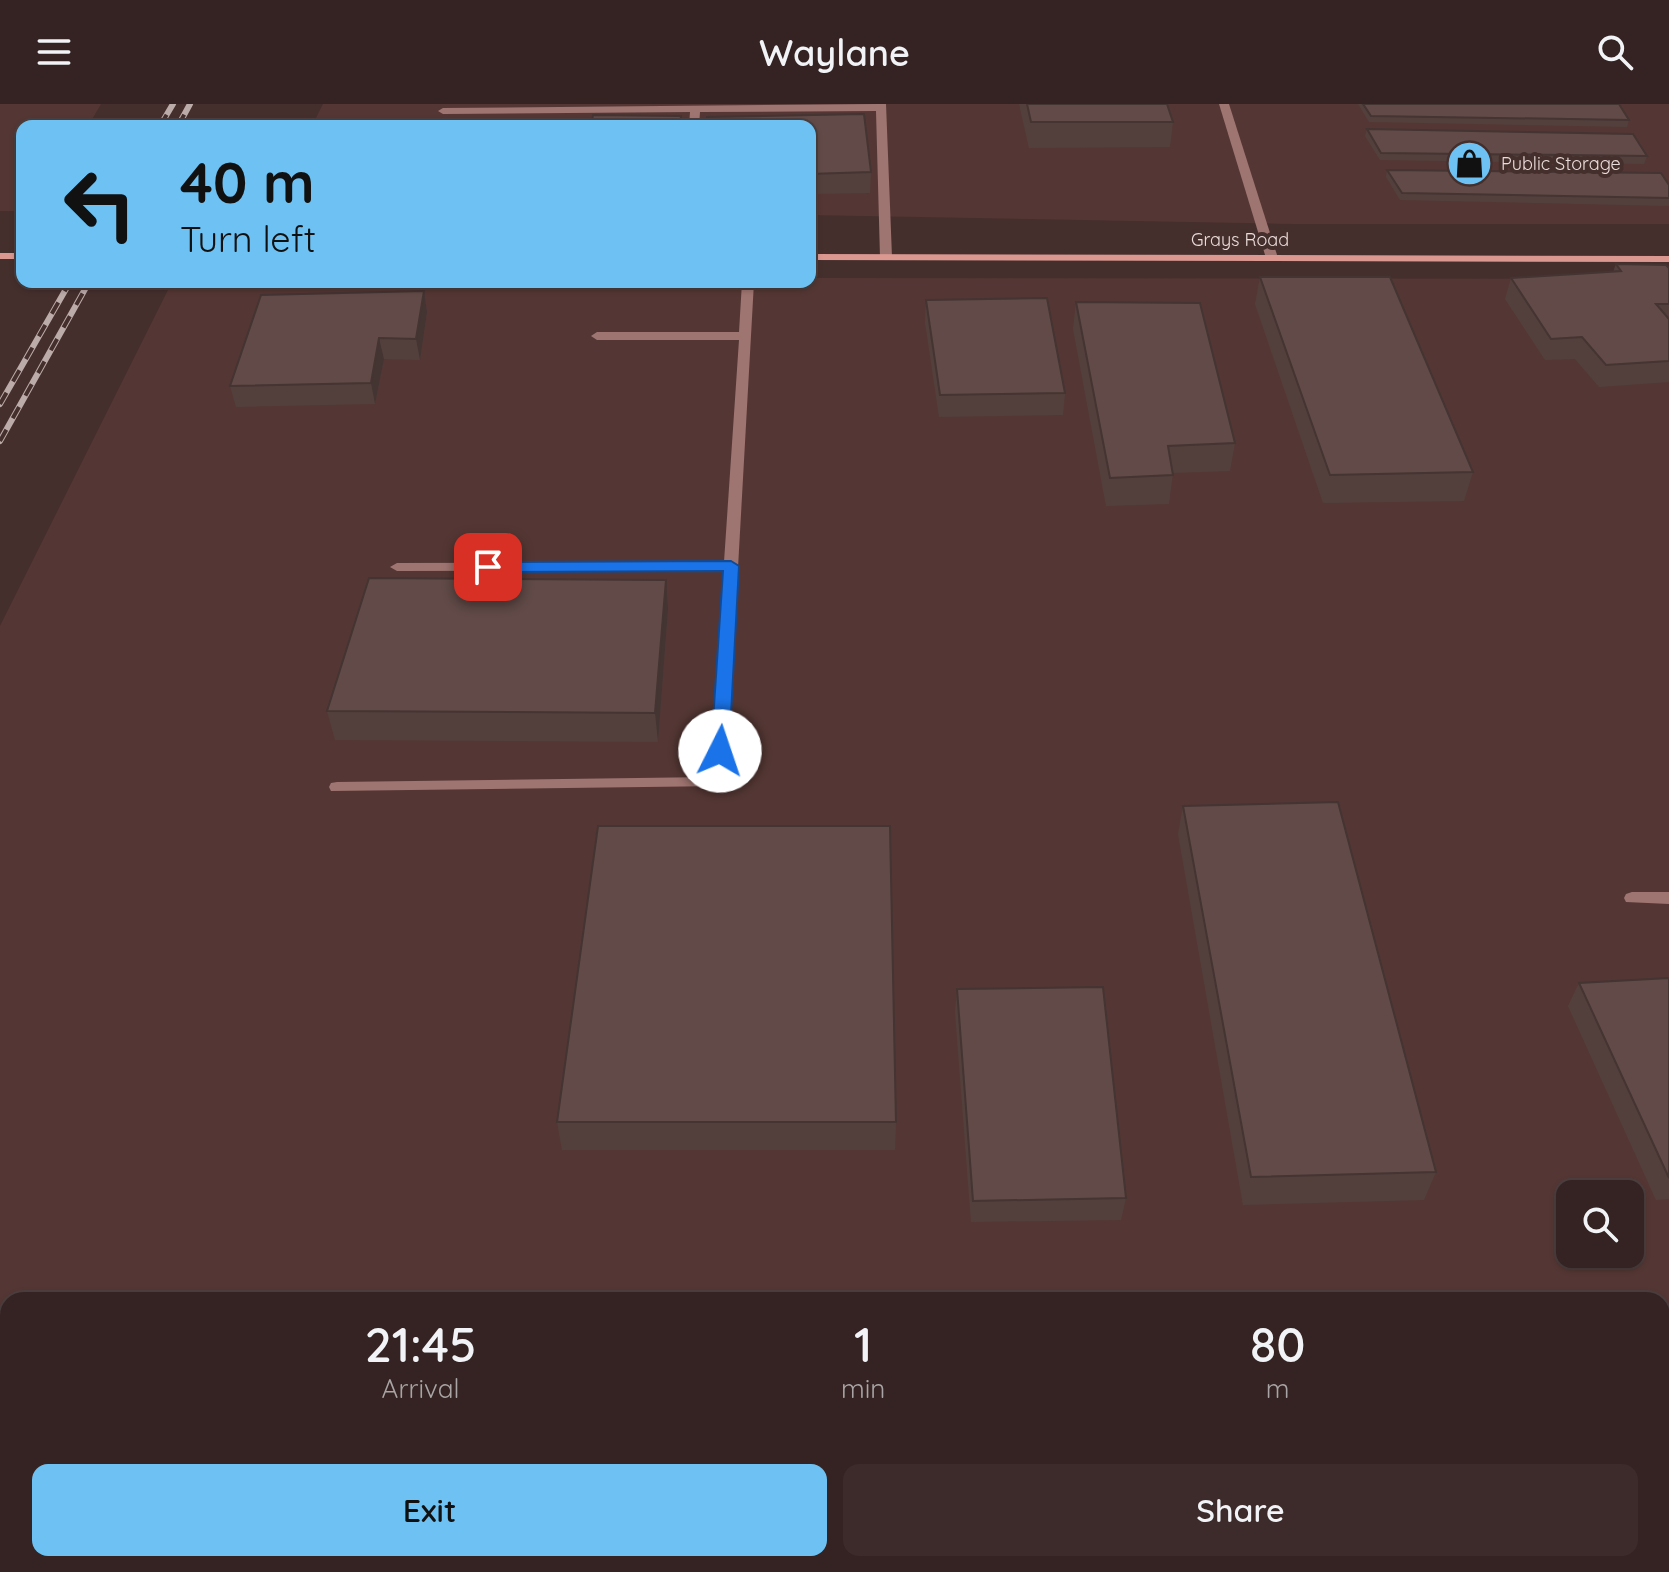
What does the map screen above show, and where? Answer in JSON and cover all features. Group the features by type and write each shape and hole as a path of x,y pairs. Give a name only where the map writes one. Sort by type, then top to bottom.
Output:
{"street":[{"path":"1224,104 1272,258"},
{"path":"443,111 881,106 886,257"},
{"path":"694,120 695,109"},
{"name":"Grays Road","path":"816,257 1664,259"},
{"path":"1664,259 1669,273"},
{"path":"337,787 718,782 748,288"},
{"path":"597,336 745,336"},
{"path":"397,567 731,566"},
{"path":"1632,898 1669,898"}],"shaded area":[{"path":"0,104 101,104 92,120 16,120 16,211 0,211"},
{"path":"323,104 1669,104 1669,224 1294,224 816,215 816,120 315,120"},
{"path":"816,278 1669,279 1669,1292 0,1292 0,626 169,288 816,288"}],"building":[{"path":"1027,104 1167,104 1173,122 1031,122"},
{"path":"1363,104 1619,104 1629,120 1371,116"},
{"path":"864,114 871,172 816,174 816,120 707,120 707,117"},
{"path":"593,115 681,116 681,120 592,120"},
{"path":"1367,129 1633,134 1647,156 1381,153"},
{"path":"1387,170 1661,173 1669,185 1669,198 1402,193"},
{"path":"1616,264 1666,265 1669,268 1669,304 1656,304 1669,319 1669,361 1606,365 1582,337 1551,339 1511,278 1621,271"},
{"path":"1260,277 1390,277 1473,472 1330,475"},
{"path":"424,291 416,339 379,338 371,383 230,386 261,295"},
{"path":"1047,298 1065,393 940,395 926,300"},
{"path":"1076,302 1200,303 1235,443 1168,446 1173,475 1110,478"},
{"path":"369,578 666,580 655,713 327,711"},
{"path":"1338,802 1436,1172 1251,1177 1183,806"},
{"path":"598,826 890,826 896,1122 557,1122"},
{"path":"1669,978 1669,1178 1579,983"},
{"path":"1103,987 1126,1198 973,1201 957,989"}],"railway":[{"path":"164,120 173,104"},
{"path":"181,120 190,104"},
{"path":"0,404 67,288"},
{"path":"0,441 86,288"}],"place":[{"name":"Public Storage","path":"1470,164"}],"route":[{"path":"488,567 731,566 720,751"}]}
